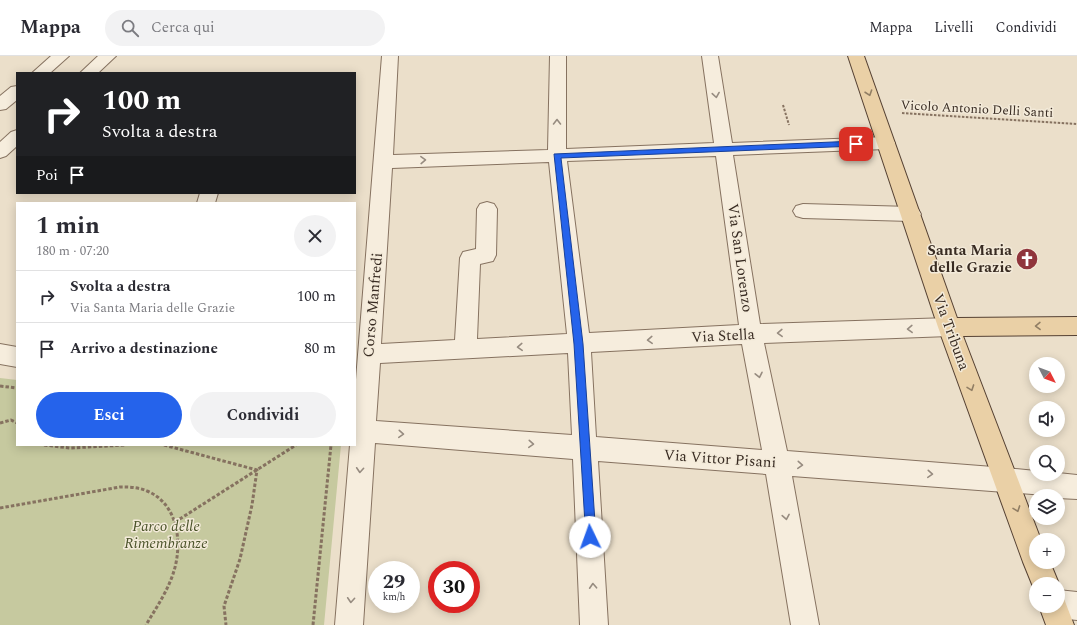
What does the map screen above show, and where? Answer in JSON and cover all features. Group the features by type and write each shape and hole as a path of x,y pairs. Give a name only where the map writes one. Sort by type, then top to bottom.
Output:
{"main road":[{"name":"Via Tribuna","path":"856,56 949,327 1029,542"},
{"name":"Via Stella","path":"949,327 1077,326"},
{"path":"1056,613 1060,625"}],"street":[{"path":"41,72 61,56"},
{"path":"89,72 108,56"},
{"name":"Corso Manfredi","path":"349,625 362,432 360,399 369,354 384,162 390,56"},
{"path":"558,56 557,155 579,344 586,448 594,625"},
{"name":"Via San Lorenzo","path":"710,56 751,334 777,463 805,625"},
{"path":"0,105 16,92"},
{"path":"0,152 16,137"},
{"path":"384,162 886,143"},
{"path":"465,349 470,258 486,254 486,208"},
{"path":"803,211 910,214"},
{"name":"Via Stella","path":"369,354 751,334 949,327"},
{"path":"0,354 16,357"},
{"name":"Via Vittor Pisani","path":"362,432 1006,480 1077,487"},
{"path":"1065,605 1077,606"}],"path":[{"name":"Vicolo Antonio Delli Santi","path":"876,112 1077,124"},
{"path":"0,386 16,388"},
{"path":"0,423 11,420 16,422"},
{"path":"53,446 70,448 106,446"},
{"path":"168,446 256,470"},
{"path":"175,522 294,446"},
{"path":"313,625 331,446"},
{"path":"226,625 224,606 240,559 252,505 256,470"},
{"path":"0,508 132,486 152,491 164,501 175,522 178,543 177,558 170,581 146,625"}],"green space":[{"name":"Parco delle Rimembranze","path":"0,378 16,380 16,446 341,446 324,625 0,625"}],"place":[{"name":"Santa Maria delle Grazie","path":"1027,259"}],"route":[{"path":"590,537 579,344 557,155 856,144"}]}
